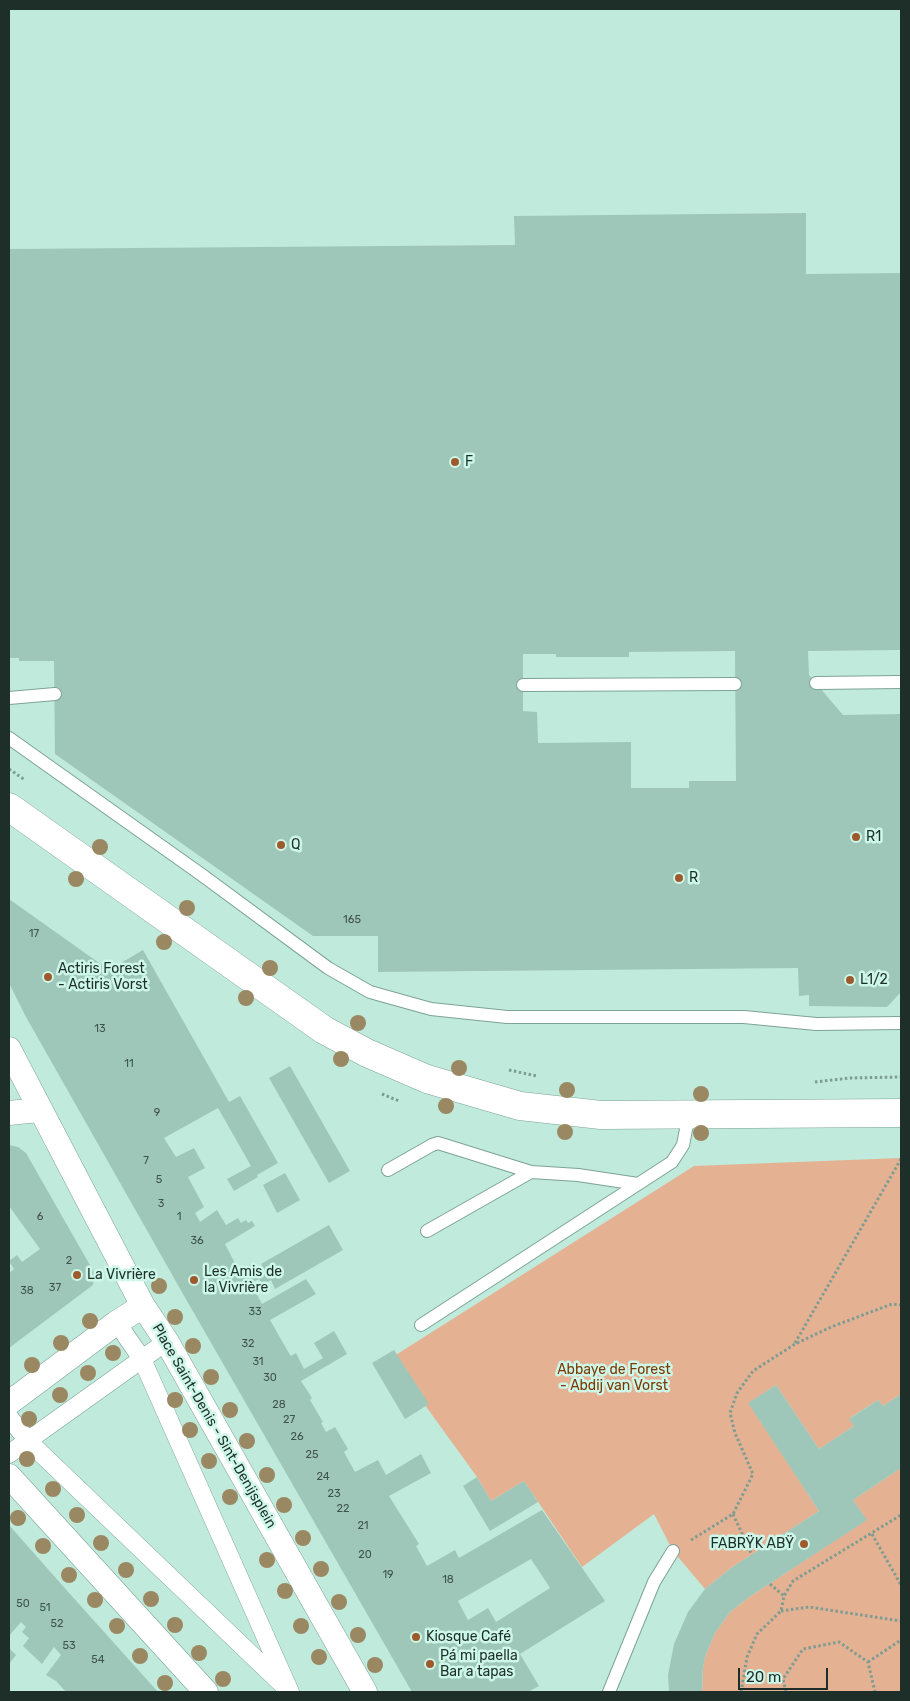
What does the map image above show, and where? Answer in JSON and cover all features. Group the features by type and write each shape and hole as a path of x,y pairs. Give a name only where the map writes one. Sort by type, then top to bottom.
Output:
{"main road":[{"path":"9,807 324,1030 367,1053 427,1079 520,1106 600,1115 901,1113"}],"street":[{"name":"Place Saint-Denis - Sint-Denijsplein","path":"9,1049 143,1306 172,1351 365,1692"},
{"path":"9,1113 40,1110"},
{"path":"9,1404 116,1323 143,1306"},
{"path":"124,1333 149,1354 290,1692"},
{"path":"9,1454 149,1354"},
{"path":"9,1417 28,1440 290,1692"},
{"path":"9,1476 206,1692"}],"lane":[{"path":"816,683 901,682"},
{"path":"523,685 735,684"},
{"path":"9,698 55,694"},
{"path":"9,738 202,875 328,968 370,992 431,1008 507,1017 744,1017 816,1024 901,1023"},
{"path":"421,1325 672,1162 683,1145 689,1114"},
{"path":"388,1170 438,1143 531,1172 638,1184"},
{"path":"427,1231 531,1172"},
{"path":"609,1692 654,1582 673,1551"}],"path":[{"path":"850,1078 901,1077"},
{"path":"795,1344 901,1159"},
{"path":"673,1551 733,1514 753,1474 735,1433 730,1412 737,1393 753,1372 795,1344 831,1327 892,1304 901,1305"},
{"path":"733,1514 752,1555"},
{"path":"741,1692 748,1657 757,1634 781,1611 784,1596 793,1582 901,1515"},
{"path":"872,1534 901,1585"},
{"path":"770,1584 784,1596"},
{"path":"781,1611 809,1607 901,1621"},
{"path":"868,1662 901,1640"},
{"path":"786,1692 784,1679 803,1649 839,1642 868,1662 875,1692"}],"green space":[{"name":"Abbaye de Forest - Abdij van Vorst","path":"901,1158 901,1394 883,1406 878,1400 850,1418 854,1426 819,1449 776,1385 749,1403 819,1511 731,1568 705,1589 673,1551 654,1514 582,1567 524,1481 491,1501 477,1477 391,1358 694,1166"},
{"path":"901,1468 901,1692 702,1692 703,1667 706,1654 715,1633 730,1612 749,1597 866,1520 853,1500"}],"building":[{"name":"F","path":"806,213 806,274 901,273 901,650 808,651 809,675 843,715 901,714 901,992 887,1007 809,1006 809,995 799,996 798,968 378,972 378,936 313,936 55,754 54,661 19,661 19,658 9,658 9,249 515,245 514,216","holes":["735,651 736,781 689,781 689,788 631,788 631,742 538,743 537,712 523,711 523,654 556,654 556,657 629,657 629,652"]},
{"path":"9,899 109,970 143,950 229,1102 240,1096 278,1163 234,1191 227,1179 251,1166 218,1108 164,1138 176,1157 194,1148 205,1168 188,1177 204,1207 195,1213 200,1222 217,1210 226,1225 238,1218 241,1223 246,1220 248,1223 252,1221 255,1226 225,1244 239,1271 251,1264 258,1277 266,1273 261,1264 329,1225 343,1250 275,1289 271,1280 262,1285 259,1279 251,1283 262,1304 306,1279 316,1294 270,1320 290,1355 296,1353 304,1369 323,1358 314,1343 334,1331 347,1354 301,1381 312,1398 310,1400 323,1422 321,1423 326,1432 335,1427 348,1449 344,1452 355,1472 378,1460 386,1475 421,1454 431,1473 389,1496 419,1544 416,1546 427,1566 455,1550 459,1558 542,1510 605,1601 520,1654 539,1686 528,1692 412,1692 187,1301 26,1017 9,983","holes":["531,1559 550,1588 496,1622 488,1608 468,1620 458,1601"]},
{"path":"290,1066 350,1171 329,1183 269,1078"},
{"path":"9,1145 18,1147 26,1153 95,1274 93,1285 9,1348 9,1273 14,1269 9,1261 17,1255 22,1262 40,1249 9,1206"},
{"path":"285,1173 300,1200 277,1213 263,1185"},
{"path":"394,1350 429,1404 405,1419 372,1363"},
{"path":"776,1385 819,1449 854,1426 849,1419 878,1400 883,1406 901,1394 901,1468 853,1500 867,1520 749,1597 730,1612 715,1633 706,1654 703,1667 702,1692 669,1692 668,1675 674,1644 688,1612 705,1589 731,1568 819,1511 748,1403"},
{"path":"477,1477 491,1501 524,1481 538,1502 490,1531 463,1486"},
{"path":"9,1525 158,1692 66,1692 56,1681 46,1675 61,1655 54,1647 42,1664 23,1646 29,1638 22,1632 26,1627 21,1622 9,1636"},
{"path":"9,1648 16,1655 9,1664"}],"place":[{"name":"F","path":"455,462"},
{"name":"R1","path":"856,837"},
{"name":"Q","path":"281,845"},
{"name":"R","path":"679,878"},
{"name":"Actiris Forest - Actiris Vorst","path":"48,977"},
{"name":"L1/2","path":"850,980"},
{"name":"La Vivrière","path":"77,1275"},
{"name":"Les Amis de la Vivrière","path":"194,1280"},
{"name":"FABRŸK ABŸ","path":"804,1544"},
{"name":"Kiosque Café","path":"416,1637"},
{"name":"Pá mi paella Bar a tapas","path":"430,1664"}]}
